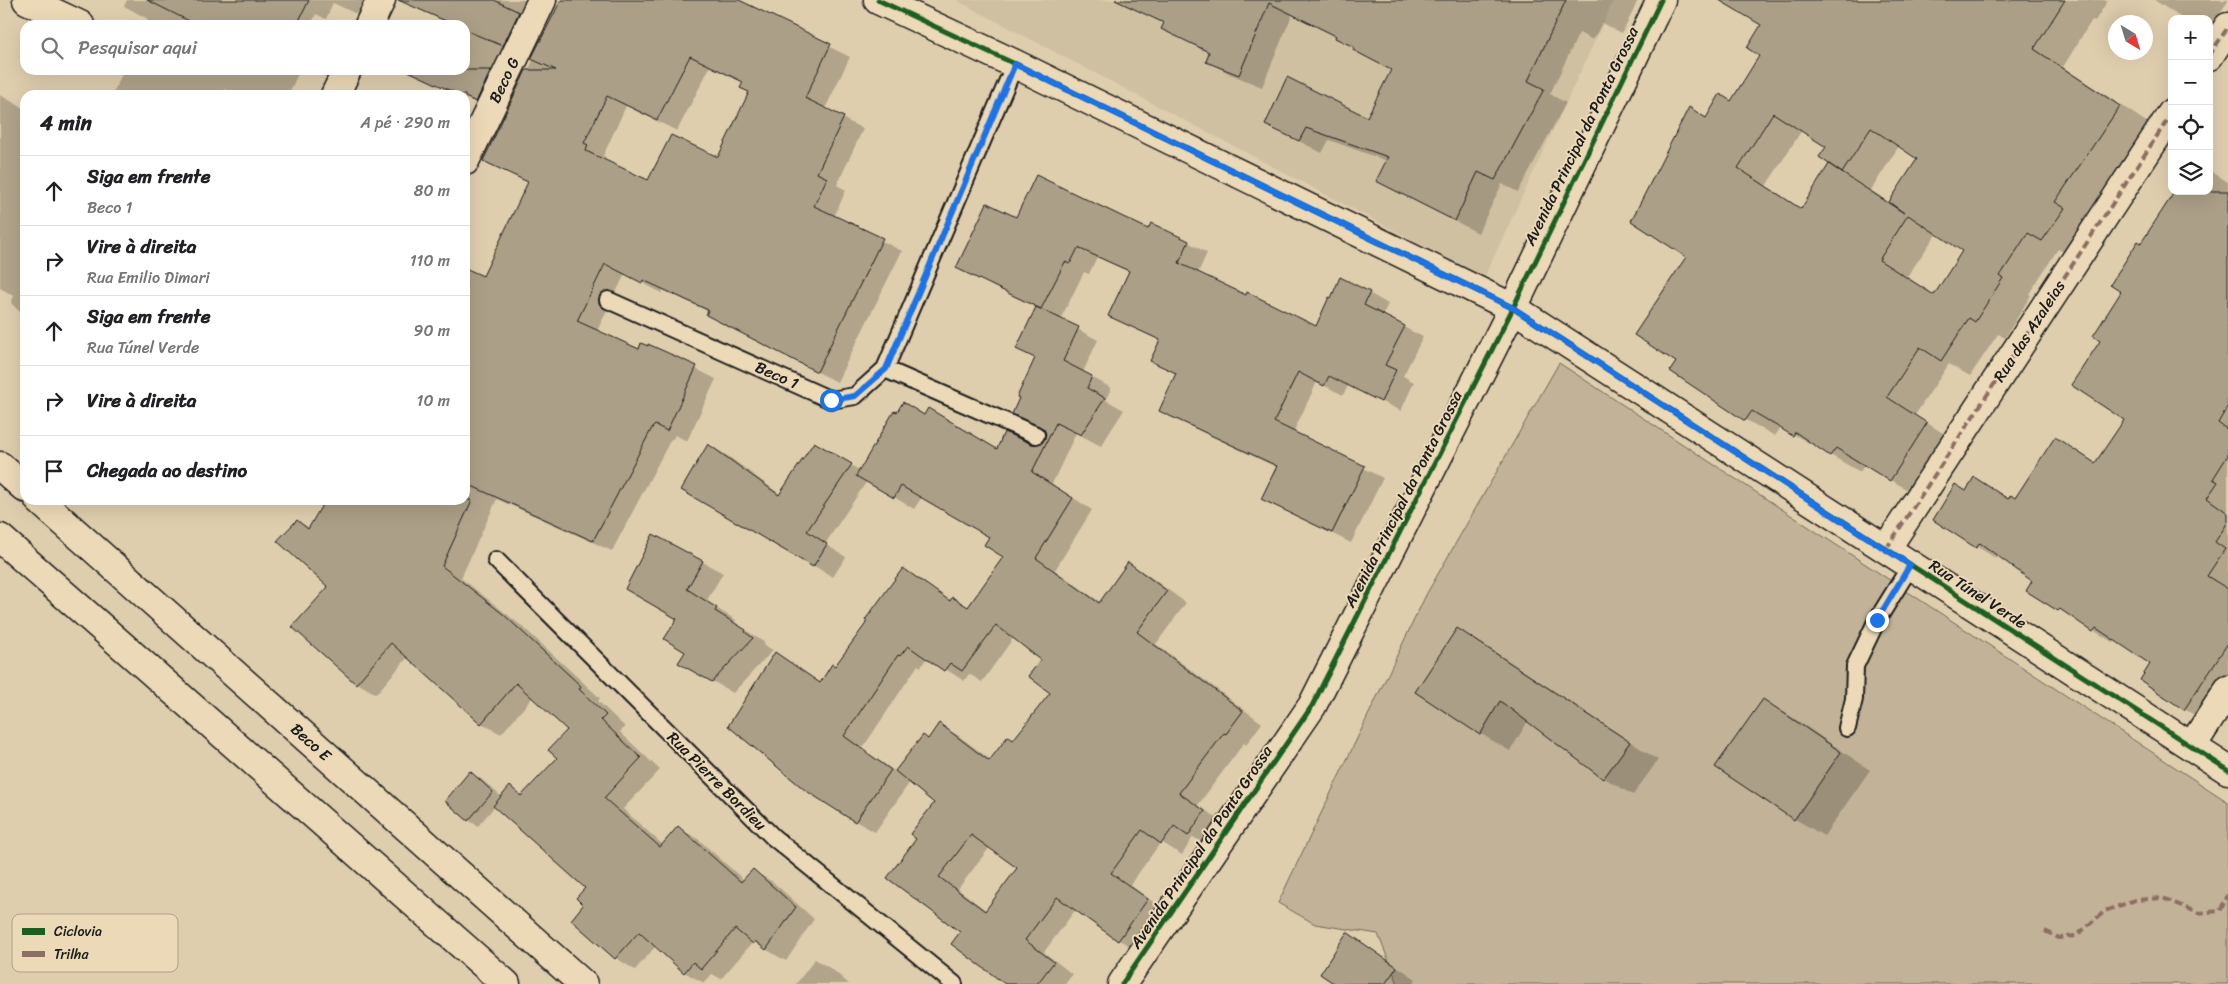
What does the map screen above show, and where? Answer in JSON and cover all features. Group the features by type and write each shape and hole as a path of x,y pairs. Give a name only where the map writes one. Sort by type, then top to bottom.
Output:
{"street":[{"path":"27,0 69,20"},
{"path":"371,20 381,0"},
{"name":"Beco G","path":"470,151 542,0"},
{"name":"Rua Túnel Verde","path":"878,0 1015,64 1513,308 2228,770"},
{"name":"Avenida Principal da Ponta Grossa","path":"1122,984 1312,706 1513,308 1661,0"},
{"path":"2213,50 2228,27"},
{"path":"337,90 345,75"},
{"name":"Rua das Azaleias","path":"1886,549 2168,119"},
{"path":"0,466 20,484"},
{"name":"Beco E","path":"45,505 583,984"},
{"path":"0,538 506,984"},
{"path":"2192,746 2228,690"}],"lane":[{"name":"Beco 1","path":"608,300 831,400 855,396 886,369 1015,64"},
{"path":"886,369 1036,435"},
{"name":"Rua Pierre Bordieu","path":"496,560 773,837 954,984"},
{"path":"1847,728 1854,699 1855,666 1877,620 1910,565"}],"shaded area":[{"path":"956,0 1614,0 1484,278"},
{"path":"1559,363 2228,802 2228,984 1398,984 1378,934 1315,924 1278,903 1426,595"}],"building":[{"path":"147,0 309,0 299,20 187,20"},
{"path":"398,0 494,0 519,12 503,46 470,32 470,20 444,20"},
{"path":"561,0 739,0 831,44 805,98 844,117 817,173 827,178 814,206 883,238 817,372 706,315 708,310 643,280 642,283 605,264 577,321 639,349 641,343 648,346 648,344 697,366 667,431 655,425 652,428 593,541 470,485 470,270 483,276 528,182 483,161 526,70 556,70 531,59","holes":["690,56 743,82 740,88 749,92 718,157 671,135 648,180 586,151 588,145 584,143 607,96 657,120"]},
{"path":"1115,0 1566,0 1528,81 1544,89 1495,180 1478,172 1455,221 1376,181 1388,157 1306,128 1299,141 1265,125 1287,77 1367,117 1391,70 1353,50 1354,47 1335,38 1336,36 1269,3 1239,75 1206,62 1209,52 1161,29 1164,23"},
{"path":"1719,0 2065,0 2034,49 2120,106 2055,202 2065,208 2042,241 2028,233 2000,276 2003,278 1975,322 1969,318 1941,361 1920,347 1887,397 1927,423 1890,481 1836,448 1830,456 1795,432 1793,436 1752,411 1745,421 1670,371 1676,362 1634,335 1686,257 1631,221 1689,107 1706,118 1720,94 1731,101 1759,56 1747,48 1761,25","holes":["1773,113 1826,147 1819,157 1842,173 1829,164 1801,209 1738,168","1871,128 1917,159 1889,202 1904,213 1842,173","1908,215 1962,251 1934,295 1879,260"]},
{"path":"470,70 491,70 476,102 470,99 470,90 449,90 417,75 470,75"},
{"path":"1036,175 1148,229 1151,223 1189,241 1179,263 1246,295 1247,292 1316,326 1340,277 1370,292 1364,305 1405,326 1385,365 1396,370 1381,402 1329,376 1324,386 1298,372 1274,422 1365,466 1332,533 1261,499 1277,466 1159,411 1176,373 1150,361 1160,340 1108,316 1129,271 1078,248 1070,264 1065,262 1041,309 956,268 987,203 1016,217"},
{"path":"2213,191 2228,191 2228,406 2218,423 2228,430 2228,455 2213,479 2218,482 2207,498 2228,513 2228,522 2215,542 2225,549 2207,576 2228,589 2228,643 2184,710 2140,680 2150,664 2096,628 2093,632 2060,609 2058,611 2026,591 2032,581 1980,543 1976,548 1933,520 1955,484 1966,491 1974,477 2008,499 2011,495 2015,498 2055,437 2095,463 2124,420 2071,385 2100,341 2093,336 2121,292 2110,285 2138,241 2141,243 2172,195 2213,195"},
{"path":"1036,307 1079,327 1063,361 1092,376 1087,388 1105,398 1081,435 1056,423 1032,472 1073,498 1036,558 1099,603 1128,562 1167,591 1137,632 1243,711 1179,793 1205,811 1188,836 1174,826 1161,844 1142,830 1111,873 1148,899 1118,941 1057,897 1025,940 1054,962 1037,984 1005,984 951,944 960,932 887,878 916,839 910,834 934,803 895,771 923,735 928,739 939,723 989,761 1008,736 1013,740 1050,693 1028,676 1041,660 996,625 962,671 950,663 944,671 908,646 900,656 898,655 844,736 891,770 855,822 805,790 728,726 775,652 820,683 832,664 835,666 867,622 865,620 903,568 950,601 952,597 968,607 1003,557 984,545 989,537 901,486 894,498 856,476 894,411 897,412 903,402 924,415 928,408 997,449 1004,432 1032,444 1042,443 1046,434 1044,429 1012,414 1019,398 1017,397 1035,358 1016,349","holes":["971,835 1017,868 985,911 939,877"]},
{"path":"814,442 852,464 807,531 827,544 813,567 681,490 708,444 779,495"},
{"path":"322,505 470,505 442,566 503,614 581,686 579,689 606,715 601,720 641,758 604,798 660,847 678,826 741,882 753,869 796,907 766,950 755,941 753,944 735,929 701,969 693,962 684,973 639,932 615,959 571,920 583,905 576,898 585,888 493,806 510,786 521,796 557,758 548,750 567,730 516,683 481,724 391,643 356,684 292,627 328,587 277,541 297,520 308,529"},
{"path":"653,534 703,561 687,589 717,608 715,611 746,630 745,632 753,638 712,682 678,663 685,652 664,639 677,619 625,589"},
{"path":"1457,628 1630,742 1603,779 1500,701 1480,735 1415,692"},
{"path":"1763,699 1841,752 1794,820 1715,767"},
{"path":"470,771 493,792 468,821 445,801"},
{"path":"1347,932 1397,967 1385,984 1335,984 1320,974"}],"marked path":[{"path":"2213,50 2228,27"},
{"path":"1886,549 2168,119"},
{"path":"2045,931 2059,938 2076,936 2105,911 2135,900 2163,898 2198,913 2220,911 2228,895"}],"cycle path":[{"path":"878,0 1015,64 1513,308 2228,770"},
{"path":"1122,984 1312,706 1513,308 1661,0"}],"route":[{"path":"831,400 855,396 886,369 1015,64 1513,308 1910,565 1877,620"}]}
